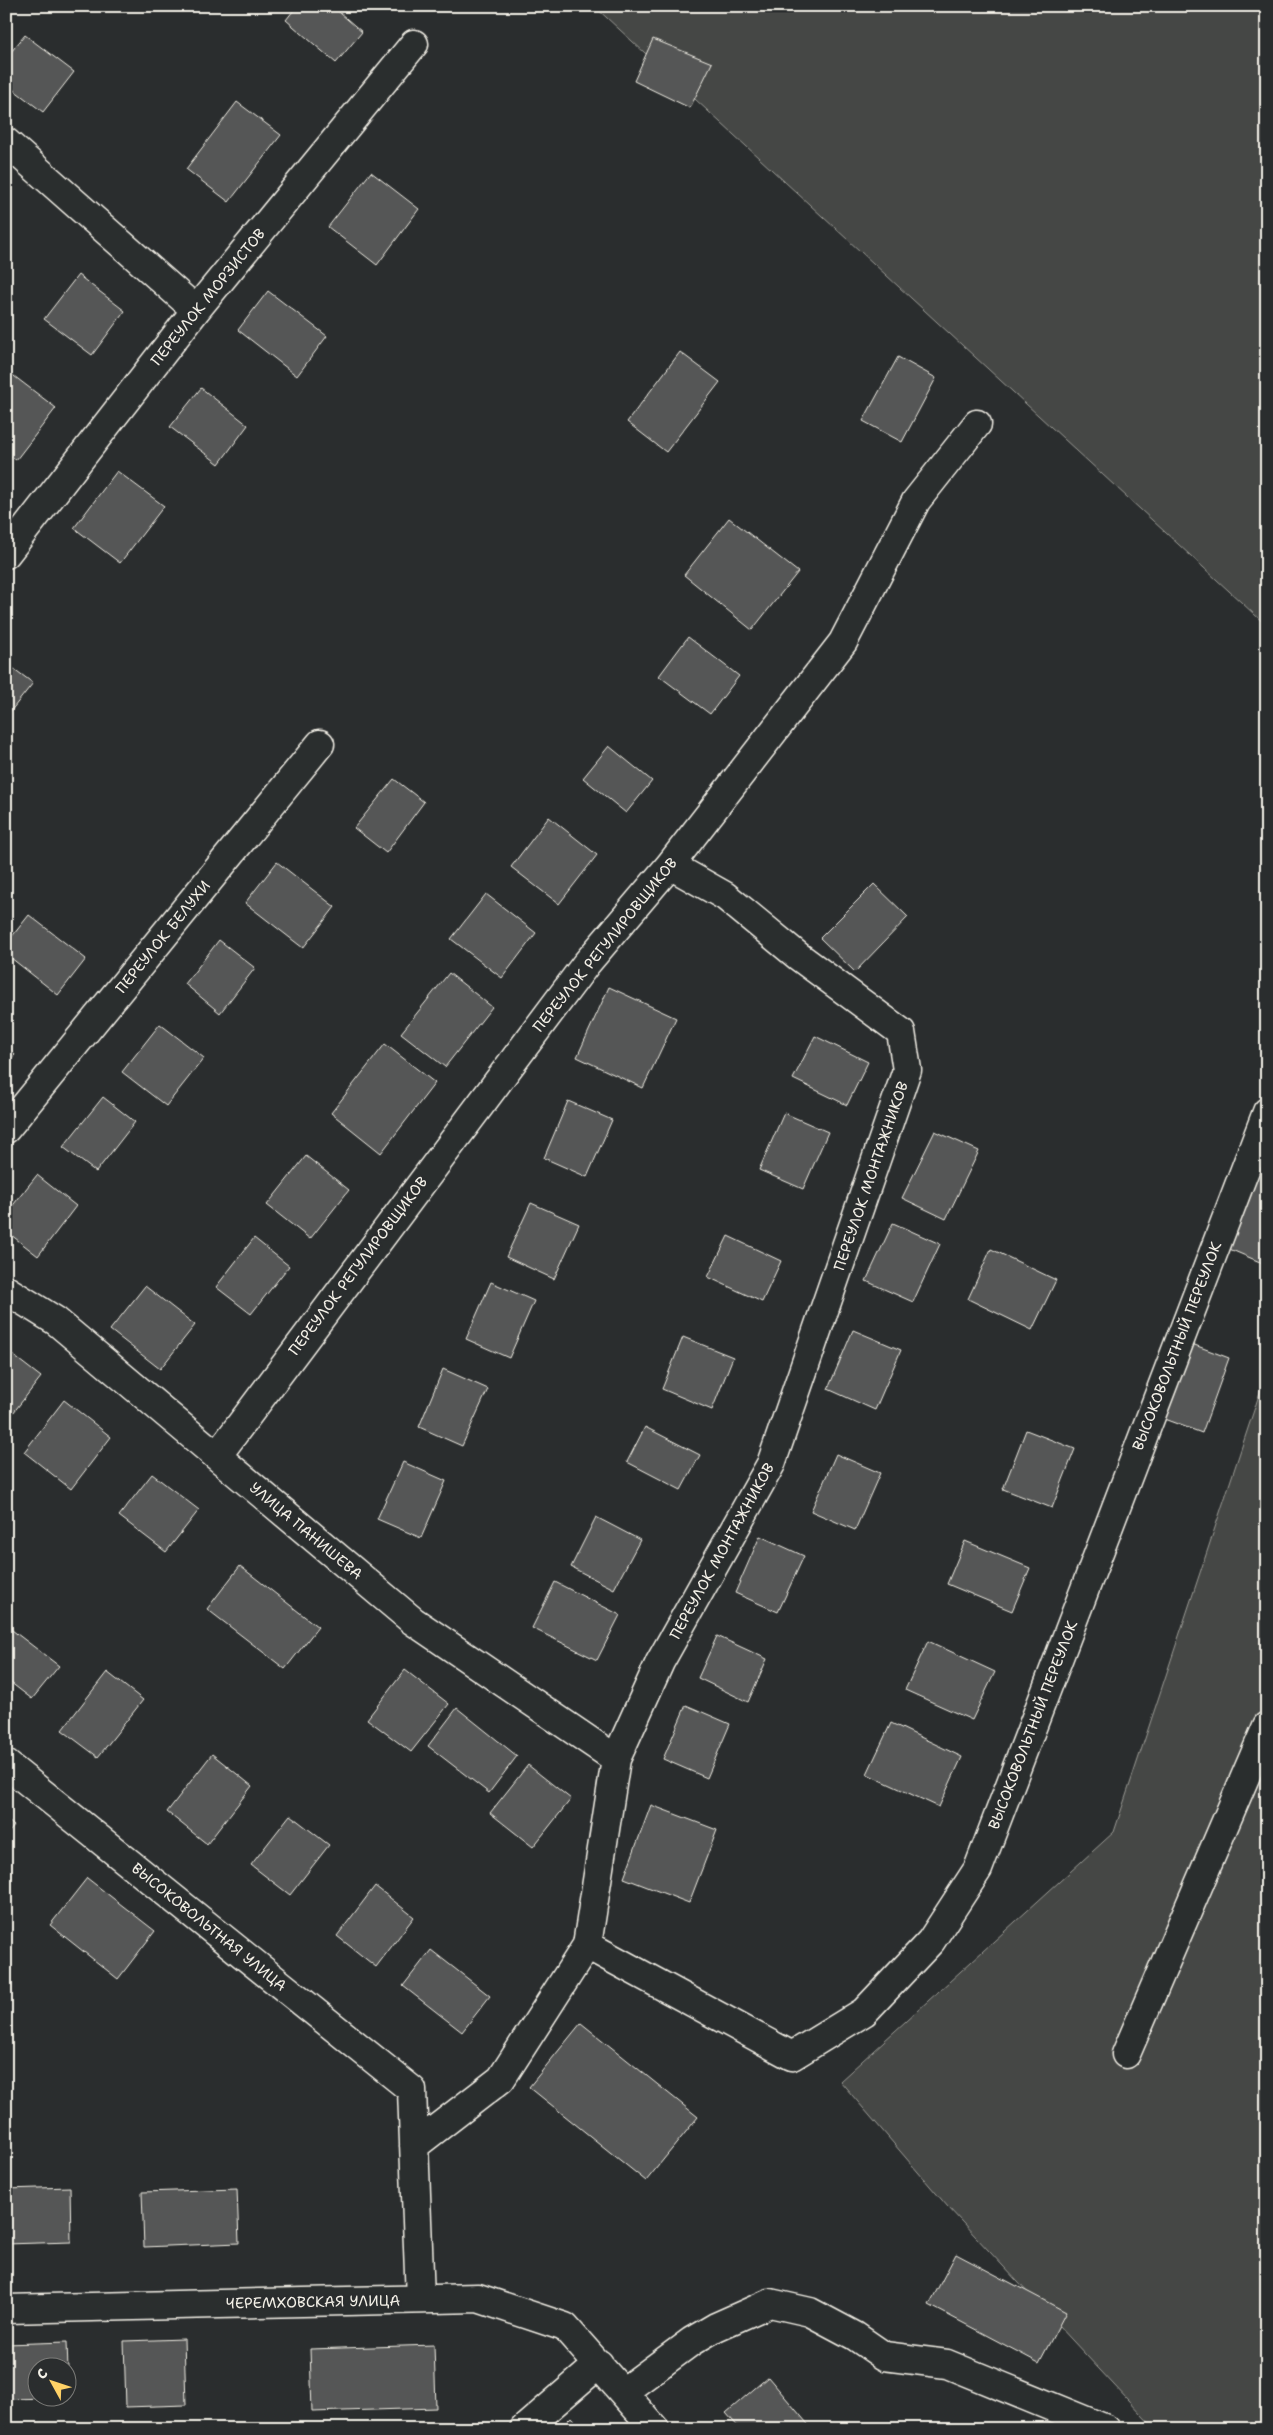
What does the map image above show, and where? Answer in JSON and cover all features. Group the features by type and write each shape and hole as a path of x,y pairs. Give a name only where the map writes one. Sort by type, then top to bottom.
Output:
{"street":[{"name":"ПЕРЕУЛОК МОРЗИСТОВ","path":"6,554 196,310 414,44"},
{"path":"6,142 196,310"},
{"name":"ПЕРЕУЛОК РЕГУЛИРОВЩИКОВ","path":"217,1456 580,972 670,866 843,642 916,501 977,424"},
{"name":"ПЕРЕУЛОК БЕЛУХИ","path":"6,1129 320,744"},
{"name":"ПЕРЕУЛОК МОНТАЖНИКОВ","path":"414,2146 501,2078 587,1945 616,1760 660,1662 772,1464 907,1070 901,1032 798,956 725,896 670,866"},
{"name":"ВЫСОКОВОЛЬТНЫЙ ПЕРЕУЛОК","path":"587,1945 792,2056 864,2012 931,1941 978,1869 1267,1112"},
{"name":"УЛИЦА ПАНИШЕВА","path":"6,1290 56,1321 413,1621 616,1760"},
{"path":"1126,2054 1267,1726"},
{"name":"ВЫСОКОВОЛЬТНАЯ УЛИЦА","path":"6,1764 412,2090 414,2146"},
{"path":"414,2146 420,2299"},
{"name":"ЧЕРЕМХОВСКАЯ УЛИЦА","path":"6,2309 478,2298 566,2327 655,2429"},
{"path":"623,2392 692,2341 716,2327 770,2303 810,2312 855,2336 884,2356 947,2364 1106,2429"},
{"path":"524,2429 598,2364"}],"shaded area":[{"path":"594,6 1267,6 1267,626"},
{"path":"1267,1371 1267,2429 1155,2429 948,2207 840,2081 1114,1832"}],"building":[{"path":"297,6 332,6 362,32 336,63 286,20"},
{"path":"25,35 74,72 43,112 6,84 6,58"},
{"path":"653,39 712,63 690,108 634,81"},
{"path":"237,102 281,135 229,202 186,169"},
{"path":"371,172 419,209 377,265 328,227"},
{"path":"78,275 125,311 92,355 44,319"},
{"path":"268,291 327,336 297,376 238,330"},
{"path":"680,352 720,382 666,452 627,422"},
{"path":"898,357 936,378 902,442 863,421"},
{"path":"10,373 56,408 16,460 6,453 6,377"},
{"path":"201,388 248,425 219,464 170,427"},
{"path":"117,471 164,506 120,563 74,528"},
{"path":"729,518 798,572 752,630 684,575"},
{"path":"688,637 739,676 710,714 659,676"},
{"path":"6,663 33,683 6,717"},
{"path":"609,746 652,781 626,813 583,778"},
{"path":"394,779 424,802 386,853 354,828"},
{"path":"549,817 597,855 559,904 511,867"},
{"path":"277,862 335,907 303,948 245,903"},
{"path":"874,884 908,917 855,972 820,938"},
{"path":"486,894 536,933 502,978 451,939"},
{"path":"29,915 86,959 58,995 6,954 6,944"},
{"path":"219,940 255,968 220,1013 185,984"},
{"path":"449,973 492,1007 445,1067 401,1033"},
{"path":"609,987 676,1018 643,1088 577,1057"},
{"path":"160,1024 204,1058 166,1106 122,1072"},
{"path":"815,1036 868,1062 847,1105 793,1079"},
{"path":"385,1044 435,1083 381,1153 331,1113"},
{"path":"6,1047 15,1054 6,1066"},
{"path":"103,1097 135,1122 96,1172 63,1147"},
{"path":"568,1101 612,1120 587,1177 544,1158"},
{"path":"784,1113 828,1132 803,1189 759,1170"},
{"path":"935,1131 979,1151 946,1219 902,1198"},
{"path":"306,1156 349,1190 310,1239 267,1205"},
{"path":"1255,1163 1267,1168 1267,1265 1220,1245"},
{"path":"37,1175 76,1206 38,1256 6,1231 6,1214"},
{"path":"531,1203 579,1224 554,1279 506,1257"},
{"path":"893,1223 940,1244 913,1302 866,1281"},
{"path":"728,1236 781,1261 762,1302 708,1277"},
{"path":"254,1238 289,1266 251,1314 216,1287"},
{"path":"991,1249 1056,1280 1032,1330 968,1299"},
{"path":"491,1282 534,1301 509,1358 466,1339"},
{"path":"145,1286 195,1325 160,1369 110,1330"},
{"path":"853,1330 901,1350 875,1410 828,1389"},
{"path":"683,1337 733,1357 712,1410 662,1389"},
{"path":"1192,1344 1229,1358 1202,1433 1164,1419"},
{"path":"6,1350 41,1377 6,1422"},
{"path":"443,1369 488,1389 462,1446 419,1427"},
{"path":"64,1400 111,1437 71,1489 24,1452"},
{"path":"645,1427 700,1455 681,1490 627,1462"},
{"path":"1026,1430 1075,1449 1052,1508 1003,1489"},
{"path":"836,1454 880,1473 855,1530 811,1511"},
{"path":"403,1462 446,1481 421,1538 377,1519"},
{"path":"152,1474 199,1510 166,1552 119,1516"},
{"path":"596,1517 640,1540 614,1589 571,1567"},
{"path":"760,1536 804,1556 778,1612 735,1593"},
{"path":"965,1541 1030,1568 1012,1611 947,1584"},
{"path":"240,1566 318,1627 285,1669 207,1609"},
{"path":"555,1582 620,1615 597,1660 532,1628"},
{"path":"8,1627 59,1666 32,1699 6,1679 6,1630"},
{"path":"717,1636 767,1659 748,1702 698,1678"},
{"path":"928,1641 995,1672 972,1720 905,1690"},
{"path":"405,1670 449,1704 411,1752 367,1719"},
{"path":"107,1672 143,1700 98,1757 62,1730"},
{"path":"686,1705 730,1724 707,1778 663,1759"},
{"path":"457,1708 517,1756 489,1793 428,1746"},
{"path":"891,1723 962,1757 939,1807 867,1774"},
{"path":"212,1754 252,1786 207,1844 167,1812"},
{"path":"528,1765 571,1799 533,1847 490,1813"},
{"path":"651,1805 717,1830 689,1903 624,1878"},
{"path":"290,1815 329,1845 290,1895 251,1865"},
{"path":"6,1819 14,1826 6,1836"},
{"path":"87,1878 155,1931 118,1979 50,1925"},
{"path":"375,1886 414,1917 376,1967 337,1936"},
{"path":"431,1950 490,1996 462,2032 403,1986"},
{"path":"581,2023 698,2117 646,2181 529,2087"},
{"path":"70,2187 71,2242 6,2244 6,2189"},
{"path":"237,2189 239,2243 144,2247 142,2192"},
{"path":"956,2254 1066,2312 1039,2363 929,2305"},
{"path":"184,2339 186,2405 126,2407 124,2341"},
{"path":"67,2342 68,2358 28,2358 28,2399 6,2399 6,2344"},
{"path":"434,2345 436,2408 312,2412 310,2349"},
{"path":"768,2377 812,2429 740,2429 726,2413"},
{"path":"571,2417 582,2429 559,2429"}]}
